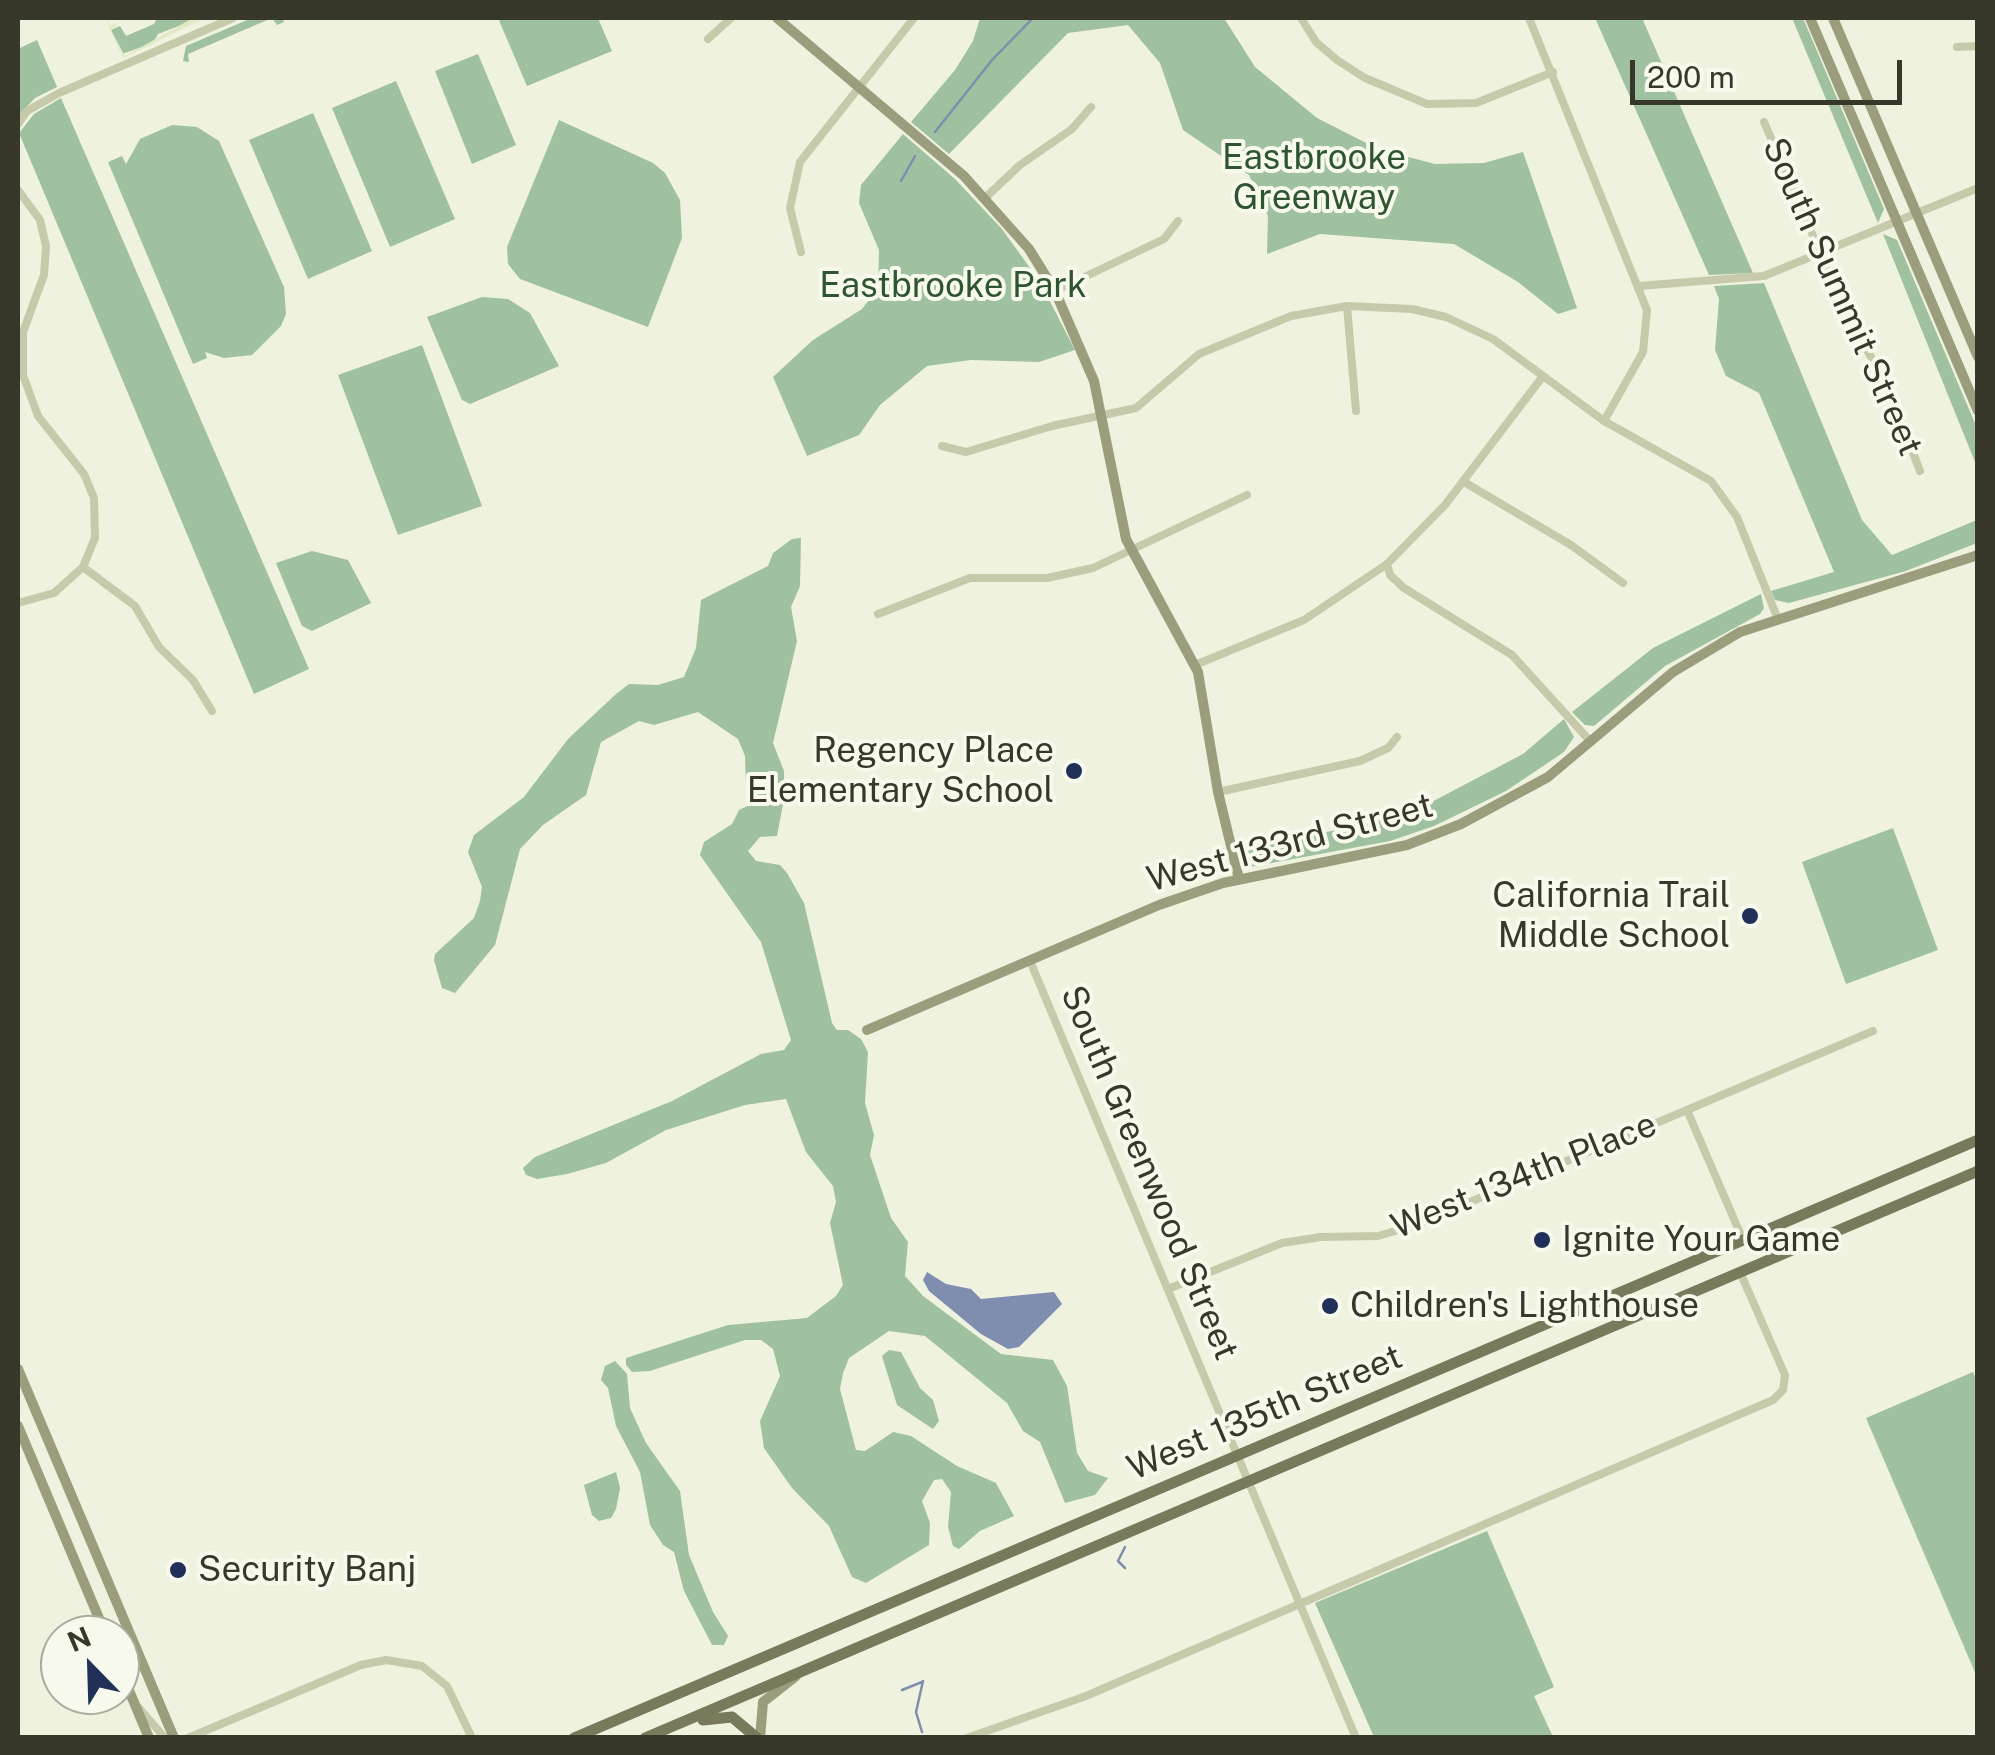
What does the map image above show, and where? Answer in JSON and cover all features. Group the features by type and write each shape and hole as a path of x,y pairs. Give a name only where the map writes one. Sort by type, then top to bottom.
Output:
{"main road":[{"name":"West 135th Street","path":"574,1738 1978,1140"},
{"name":"West 135th Street","path":"645,1738 1978,1170"},
{"path":"663,1738 719,1715 732,1717 758,1738"}],"street":[{"path":"18,124 28,111 59,92 232,18"},
{"path":"708,39 731,18"},
{"path":"777,18 985,198 1029,249 1055,291 1088,361 1102,416 1114,496 1130,550 1195,665 1205,697 1218,792 1239,879"},
{"path":"802,252 790,208 794,175 810,144 914,18"},
{"path":"1301,18 1316,42 1337,60 1365,78 1428,104 1476,103 1553,72"},
{"path":"1530,18 1640,286 1648,318 1645,344 1604,421"},
{"path":"1810,18 1978,411"},
{"path":"1834,18 1978,356"},
{"path":"1957,47 1978,46"},
{"path":"985,198 1020,165 1072,130 1092,107"},
{"name":"South Summit Street","path":"1764,122 1844,308 1889,390 1920,471"},
{"path":"1640,286 1746,280 1820,254 1978,188"},
{"path":"18,190 40,220 46,246 44,275 24,332 23,375 38,416 84,474 94,498 96,538 84,566 54,593 18,603"},
{"path":"1055,291 1164,239 1178,221"},
{"path":"942,446 958,452 993,447 1052,426 1146,404 1199,354 1291,316 1346,306 1386,306 1446,317 1493,339 1604,421 1704,476 1722,492 1737,517 1777,617"},
{"path":"1346,306 1356,410"},
{"path":"1195,665 1304,620 1386,564 1464,482 1543,376"},
{"path":"1464,482 1571,545 1622,583"},
{"path":"878,614 970,578 1048,578 1093,568 1246,496"},
{"name":"West 133rd Street","path":"867,1030 1160,904 1239,879 1370,854 1461,824 1534,786 1673,672 1740,632 1978,554"},
{"path":"1386,564 1390,575 1404,588 1512,656 1591,742"},
{"path":"84,566 135,606 158,647 193,680 212,710"},
{"path":"1218,792 1360,761 1388,748 1396,737"},
{"name":"South Greenwood Street","path":"1030,961 1356,1738"},
{"name":"West 134th Place","path":"1168,1290 1298,1239 1362,1238 1416,1226 1873,1031"},
{"path":"1687,1110 1743,1240"},
{"path":"967,1738 1086,1696 1298,1601 1773,1400 1783,1390 1785,1376 1740,1272"},
{"path":"19,1376 174,1738"},
{"path":"18,1402 30,1398"},
{"path":"18,1426 98,1615"},
{"path":"188,1738 362,1664 386,1660 422,1666 447,1686 472,1738"},
{"path":"758,1738 763,1702 800,1672"},
{"path":"140,1710 165,1738"}],"green space":[{"path":"157,18 194,20 158,34 153,43 122,54 111,30 120,26 126,36 154,24"},
{"path":"252,18 272,18 188,54 189,62 183,61 186,46"},
{"path":"498,18 598,18 612,51 527,86"},
{"name":"Eastbrooke Greenway","path":"980,18 1224,18 1255,67 1317,118 1378,149 1435,164 1484,163 1523,152 1577,308 1558,314 1518,282 1454,244 1320,234 1267,254 1268,216 1249,175 1183,130 1160,63 1128,25 1068,33 949,154 911,122 955,70 973,41"},
{"path":"1595,18 1642,18 1753,273 1709,275"},
{"path":"1792,18 1803,18 1884,209 1878,223"},
{"path":"37,40 57,87 35,98 18,116 18,49"},
{"path":"478,54 516,145 472,164 435,71"},
{"path":"396,81 455,219 390,247 332,108"},
{"path":"61,98 309,669 254,694 19,133 34,114"},
{"path":"313,113 372,251 308,279 249,140"},
{"path":"559,120 653,163 665,173 680,200 682,238 648,327 520,279 508,264 507,247"},
{"path":"172,125 197,127 219,141 284,287 286,314 281,326 252,355 224,358 205,352 207,358 193,364 108,162 122,156 126,164 140,139"},
{"name":"Eastbrooke Park","path":"903,134 955,179 1002,229 1040,282 1075,350 1039,362 971,360 927,366 880,405 859,435 807,456 773,377 813,340 862,309 878,288 879,250 859,203 861,185"},
{"path":"1883,234 1897,240 1977,428 1977,467"},
{"path":"1764,283 1862,520 1892,555 1977,520 1977,543 1906,571 1789,603 1775,600 1771,591 1834,572 1759,393 1726,376 1715,350 1719,299 1714,286"},
{"path":"482,297 508,299 530,313 559,366 470,404 462,400 427,317"},
{"path":"422,345 482,506 398,535 338,375"},
{"path":"801,538 800,586 791,607 797,641 773,743 784,771 784,799 777,836 760,837 748,851 756,861 780,865 787,873 804,903 832,1023 837,1030 848,1030 861,1039 868,1052 865,1103 874,1135 870,1155 891,1218 908,1242 905,1276 923,1296 1001,1354 1053,1360 1067,1386 1077,1453 1088,1471 1108,1478 1095,1495 1065,1503 1040,1442 1023,1431 1007,1403 925,1336 889,1331 849,1358 843,1373 840,1389 856,1450 865,1451 893,1432 911,1436 957,1466 996,1483 1014,1516 980,1531 959,1549 953,1546 948,1527 951,1492 942,1479 934,1480 922,1501 930,1523 929,1545 866,1583 852,1577 829,1526 792,1488 764,1448 760,1421 780,1376 773,1349 761,1340 745,1340 650,1371 632,1372 626,1365 626,1358 728,1325 807,1318 836,1296 843,1285 830,1223 836,1202 833,1186 806,1152 786,1099 745,1105 666,1130 606,1163 567,1174 537,1179 526,1175 523,1168 535,1157 672,1101 761,1054 784,1050 791,1040 761,942 700,855 704,842 732,824 739,810 758,801 746,784 745,756 738,739 698,712 654,725 639,721 601,742 586,795 543,825 520,849 495,945 455,993 442,988 434,960 435,954 474,918 480,901 482,887 468,852 474,835 524,797 568,739 629,684 658,685 684,677 696,648 701,600 768,566 773,553 792,539"},
{"path":"312,551 348,560 371,603 312,631 302,626 276,563"},
{"path":"1761,594 1764,608 1760,614 1665,666 1594,726 1585,725 1572,712 1653,648"},
{"path":"1564,719 1574,737 1564,752 1506,791 1434,826 1390,841 1250,867 1237,849 1368,824 1422,807 1523,754"},
{"path":"1893,828 1938,950 1846,984 1802,862"},
{"path":"889,1350 901,1352 920,1388 933,1400 939,1421 933,1429 897,1405 882,1356"},
{"path":"615,1361 627,1374 630,1408 646,1443 680,1491 689,1555 713,1612 728,1636 724,1645 712,1645 684,1591 674,1552 663,1545 650,1525 640,1472 616,1426 608,1388 601,1380 605,1366"},
{"path":"1973,1372 1978,1383 1977,1677 1866,1418"},
{"path":"616,1472 620,1488 616,1509 611,1518 599,1521 592,1515 584,1485"},
{"path":"1487,1531 1554,1687 1534,1696 1553,1737 1374,1737 1315,1603"}],"shaded area":[{"path":"105,18 110,26 119,22 111,30 125,56 193,18 205,18 123,58"}],"water":[{"path":"927,1272 946,1284 971,1289 981,1299 1054,1292 1062,1304 1019,1347 1008,1349 981,1334 929,1291 923,1280"}],"waterway":[{"path":"935,132 992,60 1033,18"},
{"path":"901,181 915,156"},
{"path":"1125,1547 1118,1561 1125,1568"},
{"path":"922,1732 916,1712 923,1681"},
{"path":"902,1690 922,1682"}],"place":[{"name":"Regency Place Elementary School","path":"1074,771"},
{"name":"California Trail Middle School","path":"1750,916"},
{"name":"Ignite Your Game","path":"1542,1240"},
{"name":"Children's Lighthouse","path":"1330,1306"},
{"name":"Security Banj","path":"178,1570"}]}
